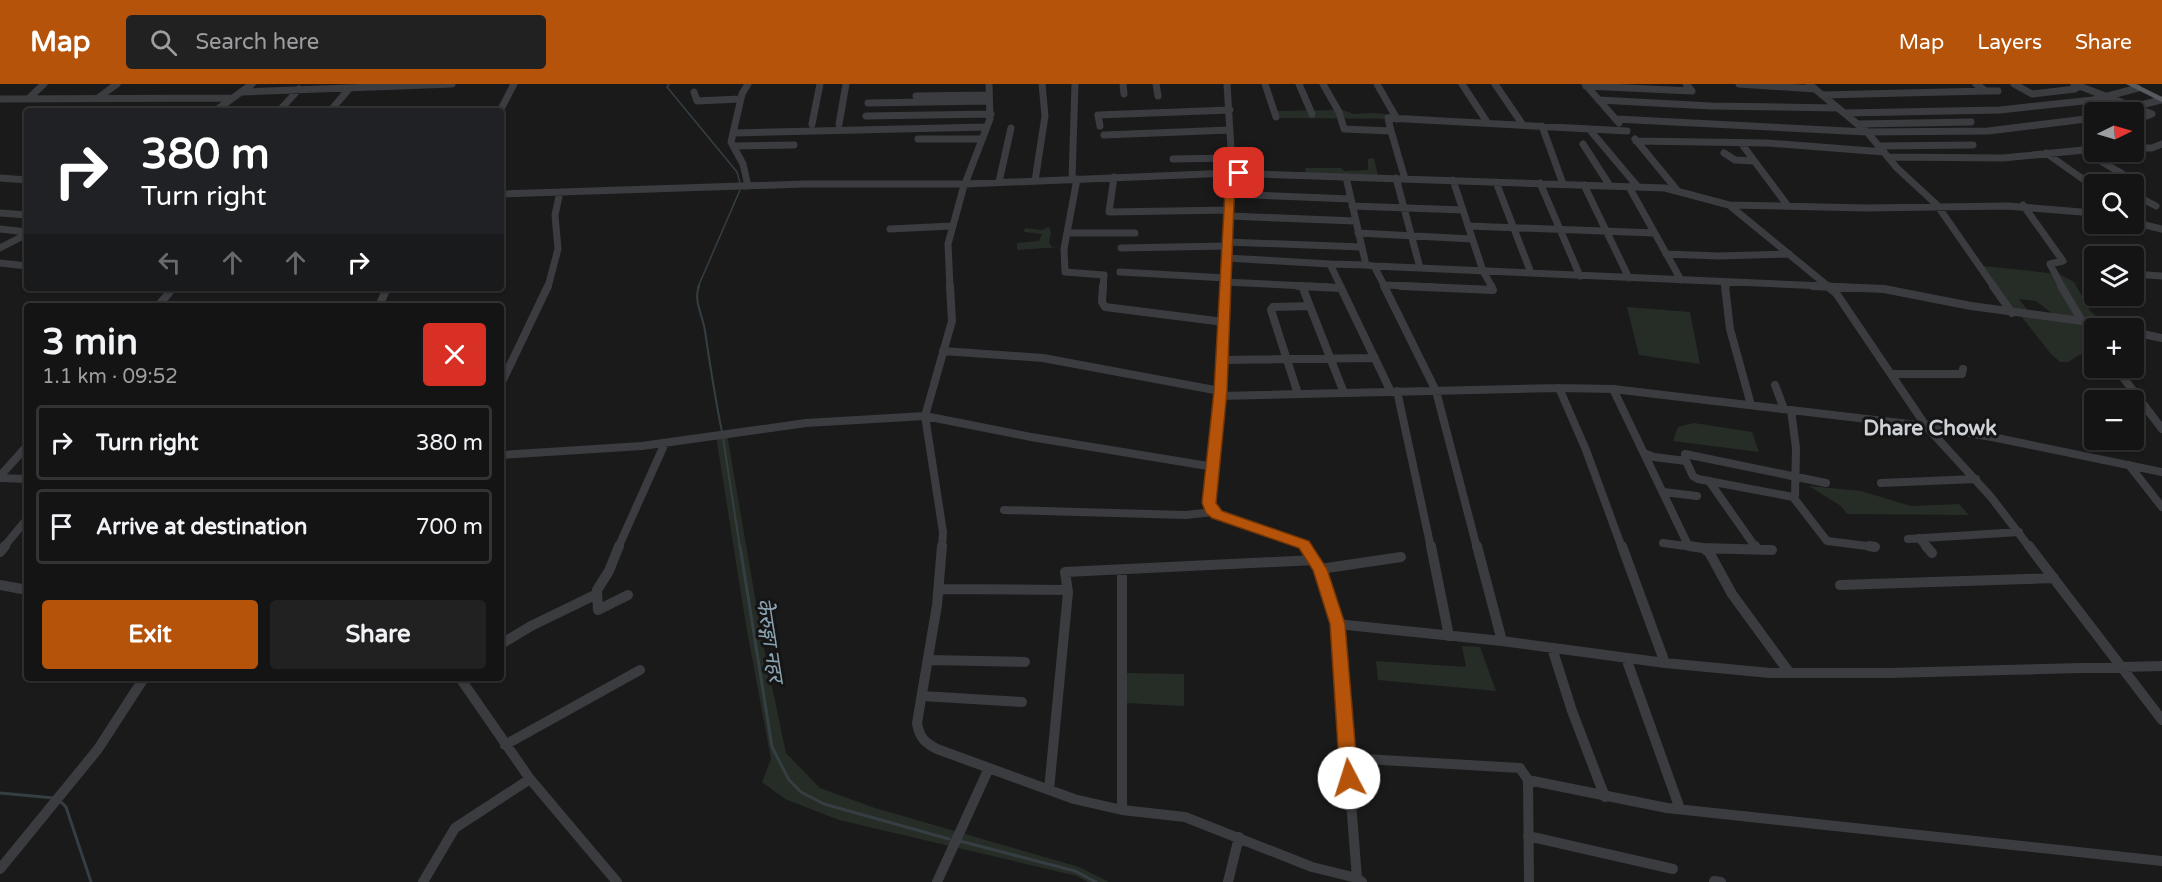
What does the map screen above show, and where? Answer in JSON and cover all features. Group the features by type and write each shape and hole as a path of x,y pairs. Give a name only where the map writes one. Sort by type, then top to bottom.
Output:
{"main road":[{"path":"2130,84 2162,100"}],"street":[{"path":"29,98 44,84"},
{"path":"98,98 117,84"},
{"path":"219,108 252,84"},
{"path":"242,92 452,84"},
{"path":"502,108 514,84"},
{"path":"748,84 740,99 731,142 743,164 748,186"},
{"path":"812,124 820,84"},
{"path":"839,123 846,84"},
{"path":"989,84 991,114 952,226 948,256 952,321 925,417 943,532 939,589 917,730 923,741 937,749 1074,799 1122,810 1185,816 1312,867 1360,880 1347,758 1337,624 1317,565 1304,544 1213,512 1186,515 1004,510"},
{"path":"1035,181 1045,116 1042,84"},
{"path":"1075,84 1074,179 1063,270 1068,273 1104,275 1102,302 1105,307 1224,322"},
{"path":"1123,84 1124,94"},
{"path":"1156,84 1158,96"},
{"path":"1213,512 1209,503 1220,393 1230,194 1230,110 1227,84"},
{"path":"1265,84 1276,117"},
{"path":"1299,84 1312,114"},
{"path":"1323,84 1340,112 1344,129 1391,130"},
{"path":"1377,84 1397,119"},
{"path":"1462,84 1487,123"},
{"path":"1495,84 1523,125"},
{"path":"1585,85 1692,91 1686,84"},
{"path":"1739,84 1812,86 1845,113 1867,132 1886,155 1937,205 2012,313"},
{"path":"1976,84 1986,92"},
{"path":"2014,84 2032,94"},
{"path":"1585,85 1677,190"},
{"path":"2017,96 2075,89 2078,85 2121,102"},
{"path":"1845,113 1991,110 2065,104 2138,88"},
{"path":"282,108 299,89"},
{"path":"333,108 350,89"},
{"path":"1822,95 1998,90"},
{"path":"694,92 697,101 740,99"},
{"path":"904,96 989,98"},
{"path":"0,99 232,98"},
{"path":"868,103 989,98"},
{"path":"1599,100 1711,106 1838,108"},
{"path":"2144,104 2162,100"},
{"path":"1100,126 1098,116 1230,110"},
{"path":"2144,111 2152,114 2144,117"},
{"path":"866,116 991,114"},
{"path":"1127,114 1129,123"},
{"path":"1420,268 1405,208 1388,118 1627,131"},
{"path":"1616,119 1867,132 1988,131 2084,119"},
{"path":"1857,124 1971,122"},
{"path":"1542,126 1563,184"},
{"path":"734,133 986,127"},
{"path":"999,182 1011,128"},
{"path":"1589,129 1638,187"},
{"path":"1104,135 1129,138 1230,130"},
{"path":"918,139 981,139"},
{"path":"1636,141 1767,143 1886,155 2003,158 2082,150 2123,174"},
{"path":"1584,144 1610,186"},
{"path":"1741,144 1788,206"},
{"path":"2144,148 2162,144"},
{"path":"733,146 794,145"},
{"path":"1879,146 1973,145"},
{"path":"1724,153 1734,160 1754,161"},
{"path":"2046,153 2084,180"},
{"path":"1173,159 1230,158"},
{"path":"504,194 748,186 767,181 965,184 1230,173 1638,187 1677,190 1729,205 1867,208 2023,205 2084,212"},
{"path":"1114,177 1109,212 1229,213 1355,221"},
{"path":"1346,177 1360,247 1384,285 1436,391 1503,641"},
{"path":"0,178 24,180"},
{"path":"1384,285 1493,290 1483,272 1453,180"},
{"path":"1497,182 1532,273"},
{"path":"1540,183 1580,276"},
{"path":"1584,185 1629,278"},
{"path":"1629,187 1682,280"},
{"path":"504,378 543,298 554,266 559,249 555,204 560,192"},
{"path":"1230,194 1405,208 1463,210"},
{"path":"2144,200 2156,206"},
{"path":"1729,205 1836,293 1926,426 1976,478 2162,720"},
{"path":"2023,205 2063,261 2050,264 2051,268 2084,320"},
{"path":"0,213 24,215"},
{"path":"1468,225 1654,233"},
{"path":"2144,225 2162,229"},
{"path":"890,229 952,226"},
{"path":"0,229 24,233"},
{"path":"1068,233 1135,232"},
{"path":"1358,233 1472,239"},
{"path":"0,248 24,235"},
{"path":"1121,248 1227,244 1360,247"},
{"path":"1666,254 1719,256 1789,254"},
{"path":"1227,258 1483,272 1827,285 1910,292 2012,313 2084,322"},
{"path":"0,263 24,266"},
{"path":"1330,264 1394,392 1416,471 1449,636"},
{"path":"1120,272 1341,288"},
{"path":"2144,275 2162,276"},
{"path":"1725,282 1730,329 1751,405"},
{"path":"1302,286 1344,393"},
{"path":"160,303 170,291"},
{"path":"1298,394 1271,310 1273,307 1310,306"},
{"path":"2144,335 2162,339"},
{"path":"943,351 1043,358 1220,393 1613,389 1926,426 1992,437 2162,472"},
{"path":"1222,360 1375,358"},
{"path":"1891,374 1962,374 1963,369"},
{"path":"2123,378 2162,429"},
{"path":"1775,385 1787,410 1796,448 1795,496 1793,497"},
{"path":"1559,388 1586,450 1665,663"},
{"path":"1613,389 1688,545"},
{"path":"504,455 665,443 806,423 925,417 1214,467"},
{"path":"628,595 597,610 597,590 609,571 635,506 665,443"},
{"path":"0,477 24,449"},
{"path":"1644,453 1654,457 1686,461"},
{"path":"1826,483 1796,475 1684,454 1693,476 1793,497 1827,541 1875,547"},
{"path":"2129,465 2162,507"},
{"path":"0,477 24,479"},
{"path":"1881,483 1976,478"},
{"path":"1709,481 1757,549"},
{"path":"1663,492 1697,496"},
{"path":"0,552 24,523"},
{"path":"1908,539 2019,532"},
{"path":"1919,538 1932,553"},
{"path":"1664,543 1702,548 1772,550"},
{"path":"1702,548 1709,552 1732,594 1788,672"},
{"path":"1049,790 1067,590 1065,572 1317,565 1401,557"},
{"path":"1122,570 1122,810"},
{"path":"1840,585 2054,578"},
{"path":"0,585 24,589"},
{"path":"939,589 1067,590"},
{"path":"504,642 531,626 597,594"},
{"path":"1337,624 1503,641 1735,671 1889,673 2162,666"},
{"path":"1552,648 1572,711 1605,797"},
{"path":"1626,658 1680,809"},
{"path":"928,660 1025,662"},
{"path":"505,745 640,670"},
{"path":"0,869 98,749 142,681"},
{"path":"462,681 530,779 617,882"},
{"path":"922,696 1022,702"},
{"path":"1347,758 1515,766 1524,772 1528,780 1529,882"},
{"path":"937,882 989,768"},
{"path":"423,882 455,828 530,779"},
{"path":"1528,780 1605,797 1680,809 2162,861"},
{"path":"1528,836 1673,869"},
{"path":"1228,882 1239,837"}],"shaded area":[{"path":"1342,110 1354,114 1372,113 1432,117 1433,119 1273,118 1272,111"},
{"path":"1374,158 1378,176 1306,174 1305,168 1368,170 1368,159"},
{"path":"1049,227 1051,233 1049,243 1052,247 1061,247 1017,250 1017,243 1039,241 1042,234 1024,232 1025,228 1042,230"},
{"path":"1983,266 2059,274 2074,282 2084,300 2084,306 2088,306 2099,318 2084,319 2053,314 2036,301 2019,299 2029,312 2014,311"},
{"path":"1627,307 1690,312 1700,364 1639,355"},
{"path":"2020,315 2084,322 2084,354 2068,362 2060,362"},
{"path":"1694,423 1752,432 1759,452 1673,441 1678,427"},
{"path":"727,434 763,644 786,753 820,788 875,808 1079,867 1109,882 1088,882 1077,876 839,820 785,799 762,782 771,759 746,625 716,436"},
{"path":"1809,486 1861,491 1911,506 1959,504 1969,515 1847,514 1841,506"},
{"path":"1462,646 1480,647 1496,691 1378,680 1376,661 1466,667"},
{"path":"1126,673 1184,674 1184,706 1126,703"}],"waterway":[{"path":"669,84 667,87 737,172 740,183"},
{"name":"केेरुङ्गा नहर","path":"698,287 740,190"},
{"name":"केेरुङ्गा नहर","path":"699,286 697,297 722,432"},
{"name":"केेरुङ्गा नहर","path":"723,438 740,548"},
{"name":"केेरुङ्गा नहर","path":"740,546 772,747 789,780 801,792 824,804 949,839"},
{"path":"0,793 54,798"},
{"path":"61,802 66,807 91,882"},
{"name":"केेरुङ्गा नहर","path":"960,841 1075,871 1096,882"}],"district":[{"name":"Dhare Chowk","path":"1930,428"}],"route":[{"path":"1239,173 1230,173 1220,391 1209,503 1211,510 1217,515 1304,544 1320,569 1337,624 1349,778"}]}
